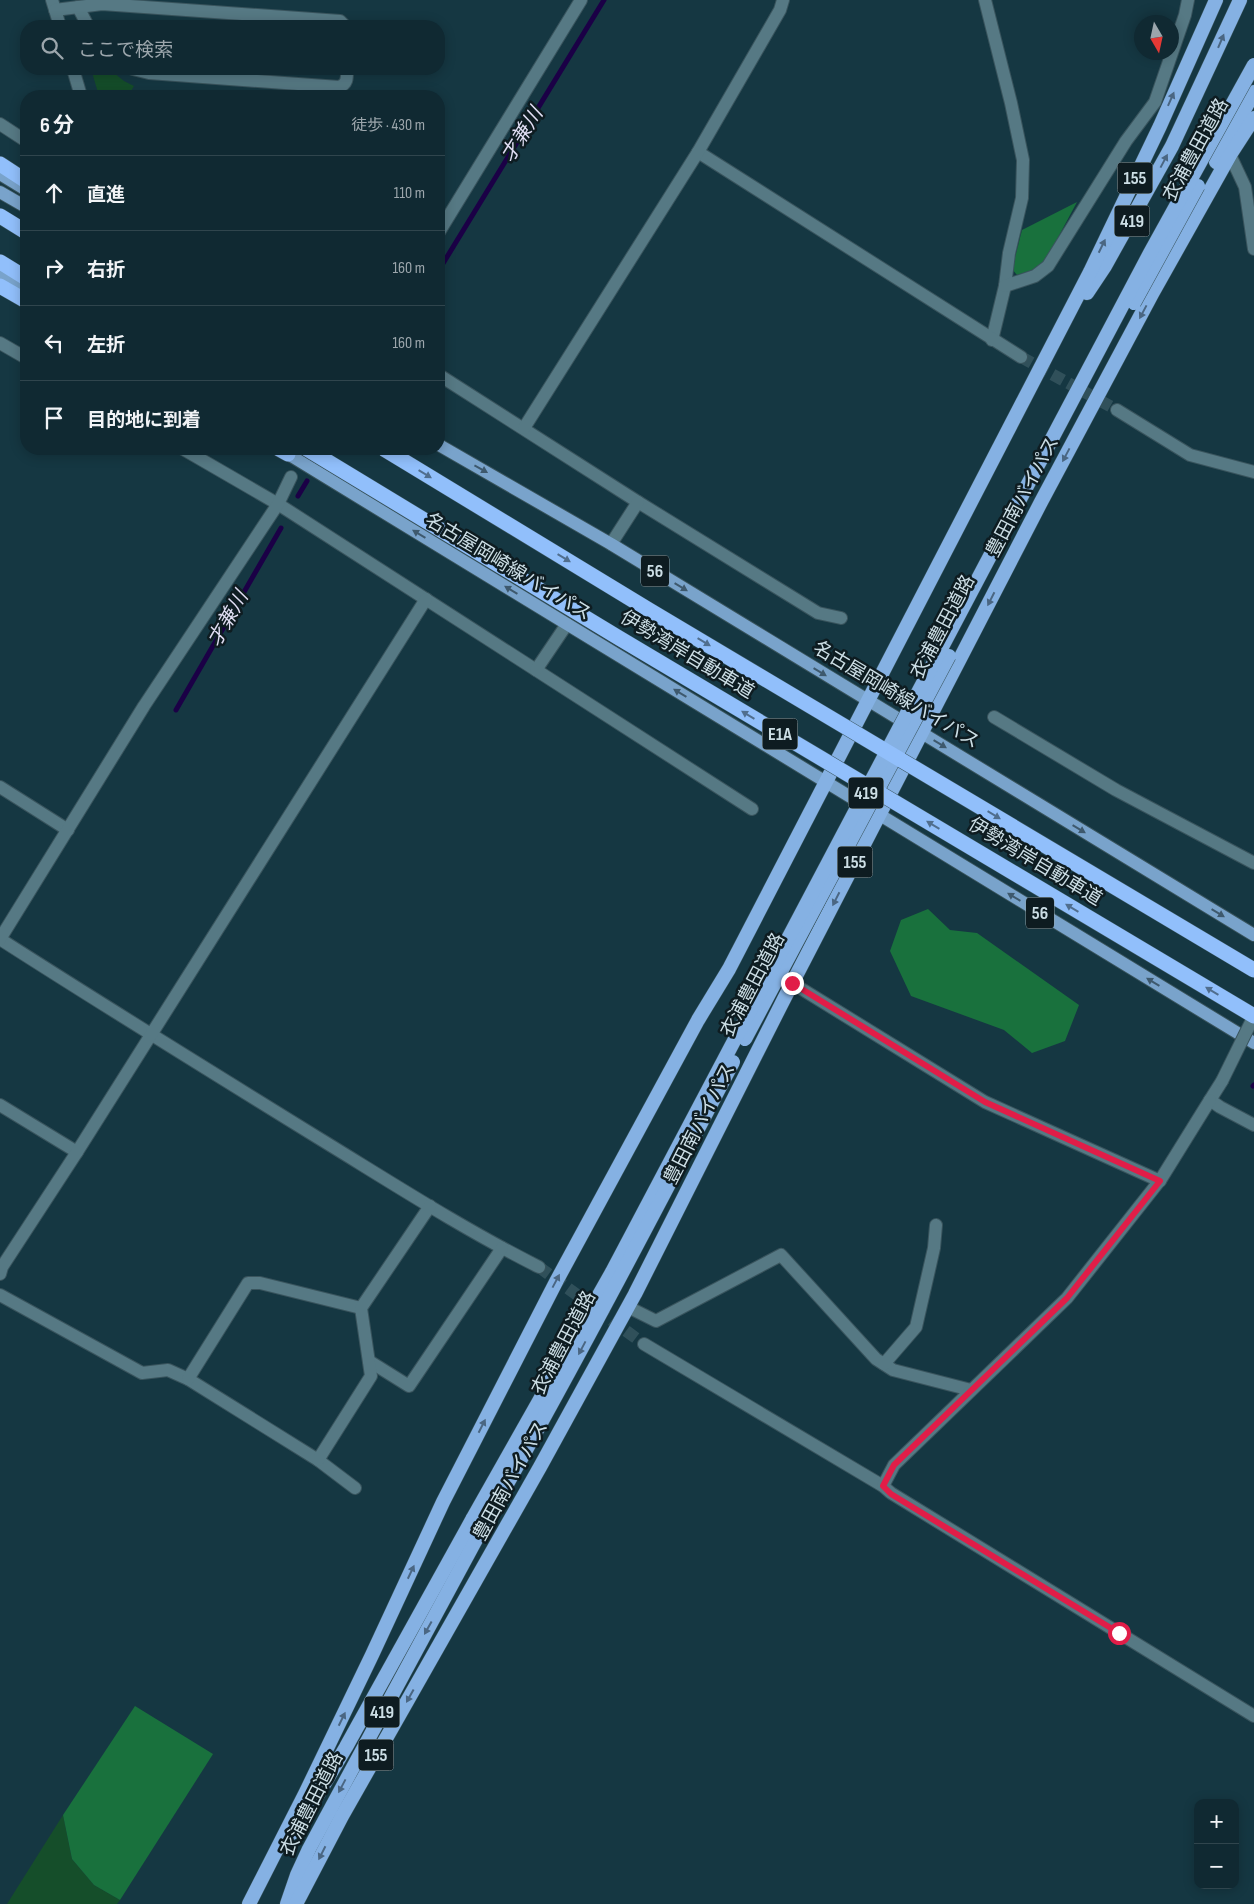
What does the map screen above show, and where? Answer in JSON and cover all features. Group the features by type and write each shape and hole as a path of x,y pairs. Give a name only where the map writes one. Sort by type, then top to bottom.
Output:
{"highway":[{"name":"155","path":"248,1904 305,1794 443,1502 557,1280 698,1020 729,969 1090,272 1160,126 1216,0"},
{"name":"衣浦豊田道路","path":"1049,352 1106,266 1172,146 1240,0"},
{"name":"衣浦豊田道路","path":"287,1904 297,1875 318,1833 479,1521 1150,253 1254,65"},
{"name":"衣浦豊田道路","path":"265,1873 313,1803 479,1521 545,1417 621,1278 1112,342 1254,84"},
{"name":"衣浦豊田道路","path":"1152,294 1211,171 1254,92"},
{"name":"豊田南バイパス","path":"296,1904 342,1816 540,1468 628,1307 792,983 1041,502 1152,294 1230,156 1254,118"},
{"path":"0,164 20,177"},
{"path":"0,216 20,228"},
{"path":"0,262 20,274"},
{"path":"0,285 20,297"},
{"name":"伊勢湾岸自動車道","path":"317,455 628,643 1254,1016"},
{"name":"伊勢湾岸自動車道","path":"394,455 658,615 1254,970"}],"main road":[{"path":"0,174 20,186"},
{"path":"0,192 20,204"},
{"path":"0,276 20,287"},
{"path":"0,285 20,293"},
{"name":"名古屋岡崎線バイパス","path":"445,448 611,544 1254,935"},
{"name":"名古屋岡崎線バイパス","path":"290,455 1254,1043"}],"street":[{"path":"445,222 580,0"},
{"path":"524,428 698,152 780,10 783,0"},
{"path":"986,0 1023,160 1022,198 1009,252 1004,286 992,340"},
{"path":"1178,0 1185,15"},
{"path":"1004,286 1035,276 1048,266 1126,141 1155,102 1185,15 1188,0"},
{"path":"58,20 54,5 78,7 102,4 327,20"},
{"path":"78,7 85,20"},
{"path":"75,75 79,90"},
{"path":"176,75 339,87 347,81 347,75"},
{"path":"0,124 20,137"},
{"path":"698,152 1021,357"},
{"path":"1230,156 1245,187 1254,249"},
{"path":"0,343 20,355"},
{"path":"445,379 638,502 818,613 841,618"},
{"path":"1117,410 1190,455 1254,472"},
{"path":"193,455 278,504 752,809"},
{"path":"291,477 278,504 144,706 0,939 150,1035 430,1206 538,1267"},
{"path":"611,544 638,502"},
{"path":"0,1274 2,1267 77,1152 426,599"},
{"path":"536,670 566,624"},
{"path":"994,718 1116,790 1254,863"},
{"path":"0,787 68,830"},
{"path":"792,983 985,1102 1160,1181"},
{"path":"883,1486 894,1465 1067,1298 1160,1181 1222,1081 1254,1016"},
{"path":"1210,1100 1254,1125"},
{"path":"0,1104 77,1152"},
{"path":"318,1460 371,1376 361,1308 430,1206"},
{"path":"884,1364 916,1326 934,1248 936,1225"},
{"path":"369,1360 409,1386 502,1248"},
{"path":"628,1307 656,1321 781,1255 876,1359 893,1370 972,1390"},
{"path":"188,1379 248,1283 260,1283 361,1308"},
{"path":"0,1295 142,1372 168,1370 188,1379 318,1460 355,1488"},
{"path":"644,1344 883,1486 891,1494 1254,1716"}],"green space":[{"path":"93,75 116,75 134,86 132,90 97,90"},
{"path":"1077,202 1046,260 1033,270 1017,275 1012,269 1022,230"},
{"path":"928,909 950,930 977,933 1079,1005 1065,1041 1032,1053 1004,1030 911,996 890,951 901,920"},
{"path":"135,1706 213,1754 120,1900 94,1885 72,1859 63,1815"},
{"path":"63,1815 72,1859 94,1885 120,1900 117,1904 7,1904"}],"waterway":[{"name":"才兼川","path":"445,260 604,0"},
{"name":"才兼川","path":"298,496 307,481"},
{"name":"才兼川","path":"176,710 281,528"}],"tunnel":[{"path":"1021,357 1117,410"},
{"path":"539,1267 644,1344"}],"route":[{"path":"792,983 985,1102 1160,1181 1067,1298 894,1465 883,1486 891,1494 1119,1633"}]}
